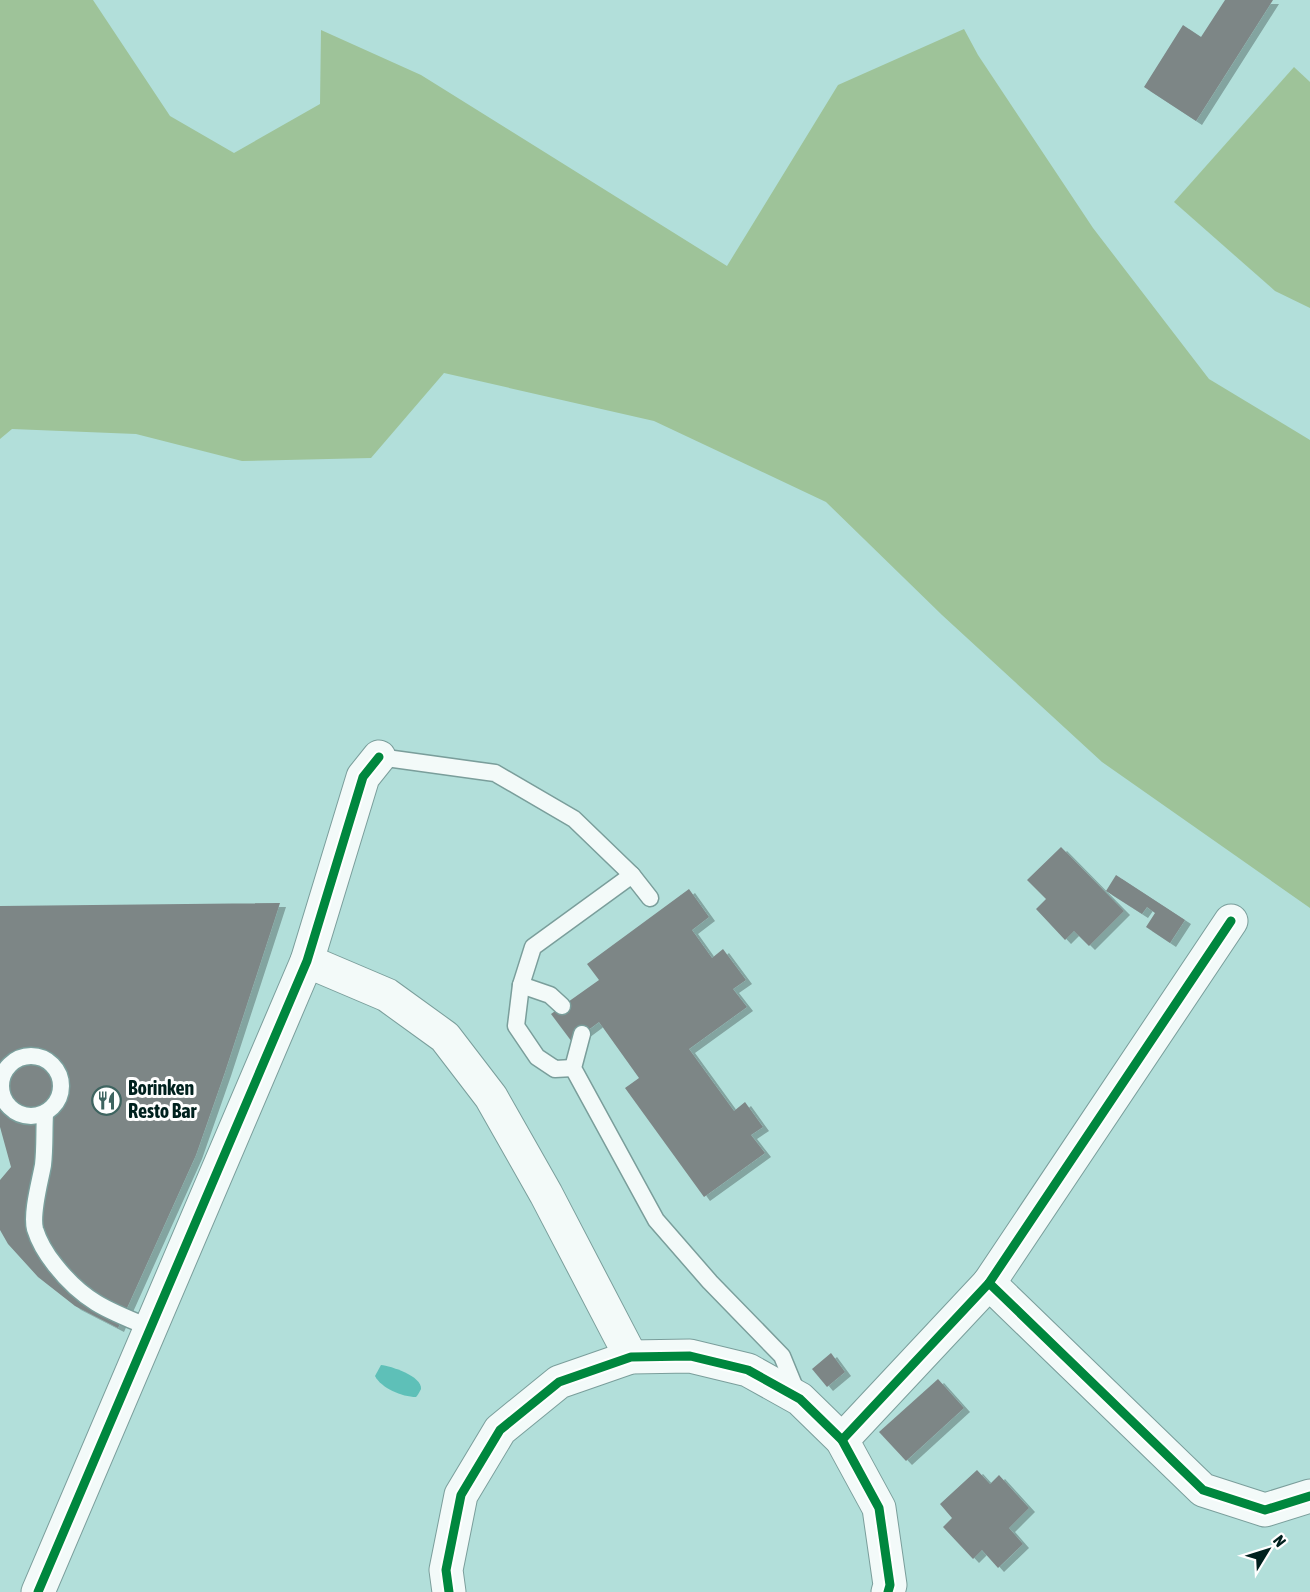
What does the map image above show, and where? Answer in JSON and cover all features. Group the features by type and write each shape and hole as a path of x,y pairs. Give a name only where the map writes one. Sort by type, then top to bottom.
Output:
{"street":[{"path":"38,1592 307,961 363,777 380,757"},
{"path":"842,1440 989,1283 1231,921"},
{"path":"307,961 387,994 445,1037 491,1097 546,1194 631,1357"},
{"path":"989,1283 1203,1490 1265,1510 1310,1496"},
{"path":"449,1592 446,1570 461,1495 500,1430 559,1382 631,1357 690,1356 748,1370 800,1399 842,1440 879,1508 890,1585 888,1592"}],"lane":[{"path":"380,757 495,773 574,819 632,875 650,898"},
{"path":"573,1068 555,1069 537,1057 516,1026 520,985 533,947 632,875"},
{"path":"520,985 550,995 562,1006"},
{"path":"582,1034 573,1068 656,1220 710,1282 782,1356 800,1399"},
{"path":"34,1055 49,1060 59,1072 62,1088 57,1103 45,1114 30,1117 14,1112 4,1099 1,1084 5,1062 20,1056 34,1055"},
{"path":"45,1114 43,1164 36,1202 35,1228 46,1254 68,1282 90,1300 151,1328"}],"green space":[{"path":"0,0 93,0 170,116 234,153 320,104 321,30 421,75 727,266 838,85 964,29 978,55 1093,228 1209,379 1310,440 1310,908 1102,762 942,615 826,502 654,421 444,373 371,458 242,461 136,434 12,429 0,439"},
{"path":"1294,67 1310,82 1310,308 1275,291 1174,202"}],"water":[{"path":"381,1365 392,1367 417,1380 421,1389 417,1396 398,1394 382,1384 375,1376"}],"building":[{"path":"1225,0 1273,0 1196,121 1144,87 1183,25 1201,37"},
{"path":"1061,847 1124,911 1089,946 1074,931 1065,940 1036,909 1046,899 1027,880"},
{"path":"1116,875 1185,920 1170,943 1146,927 1155,913 1147,907 1142,914 1106,891"},
{"path":"689,889 709,917 692,930 712,958 723,949 746,980 733,989 747,1007 689,1049 734,1111 745,1102 763,1127 751,1135 765,1153 704,1197 625,1088 639,1078 599,1022 572,1042 551,1014 599,980 587,964"},
{"name":"Borinken Resto Bar","path":"280,903 196,1155 118,1328 75,1306 38,1277 8,1244 0,1230 0,1180 11,1167 0,1127 0,906"},
{"path":"831,1353 845,1372 827,1387 812,1369"},
{"path":"938,1379 964,1408 906,1461 879,1432"},
{"path":"977,1470 990,1484 999,1475 1029,1508 1009,1528 1023,1544 998,1568 982,1550 973,1559 943,1527 952,1518 940,1504"}],"cycle path":[{"path":"38,1592 307,961 363,777 379,757"},
{"path":"989,1283 1231,921"},
{"path":"842,1440 989,1283 1203,1490 1265,1510 1310,1496"},
{"path":"449,1592 446,1570 461,1495 500,1430 559,1382 631,1357 690,1356 748,1370 800,1399 842,1440 879,1508 890,1585 888,1592"}],"place":[{"name":"Borinken Resto Bar","path":"107,1100"}]}
